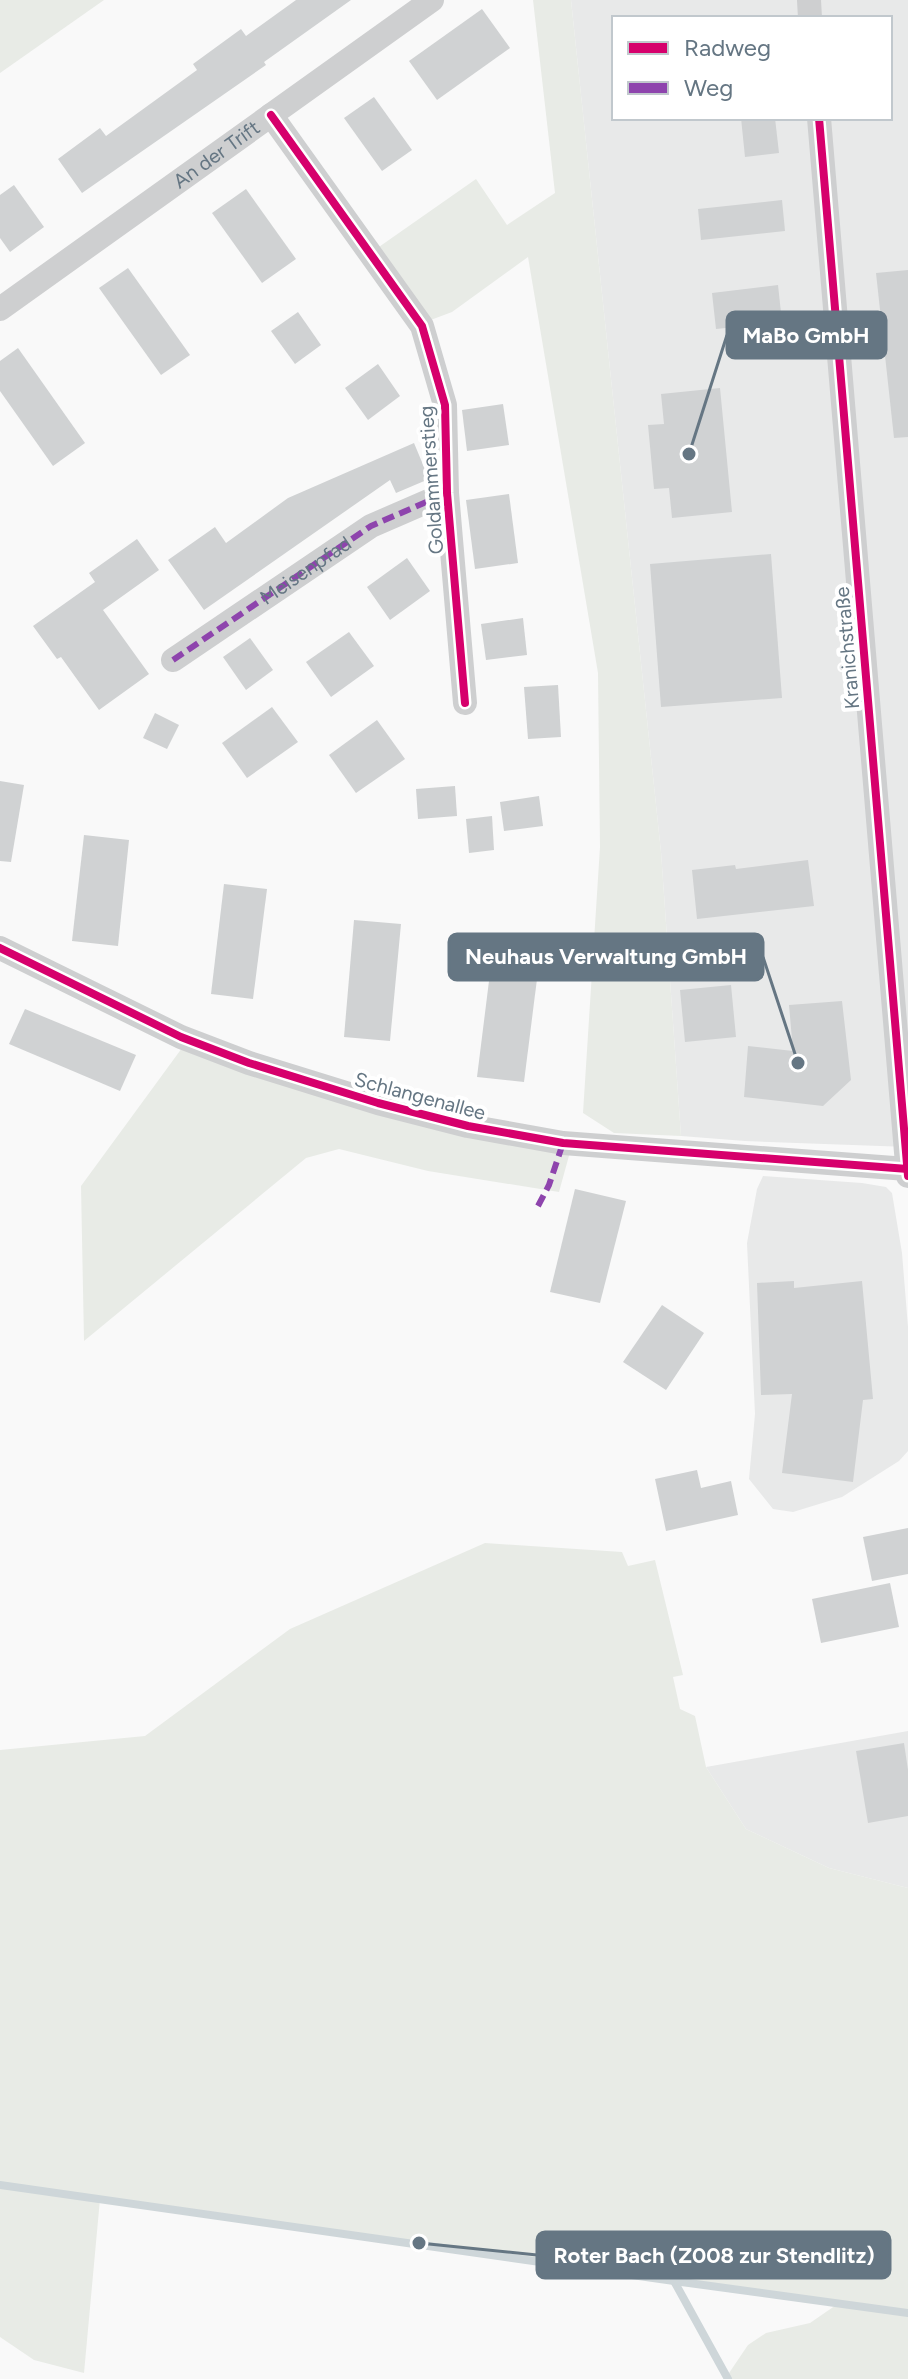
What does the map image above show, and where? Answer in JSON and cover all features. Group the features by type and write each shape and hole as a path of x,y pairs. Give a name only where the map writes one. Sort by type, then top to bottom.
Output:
{"street":[{"name":"An der Trift","path":"0,309 432,0"},
{"name":"Goldammerstieg","path":"271,115 422,326 445,405 447,493 465,703"},
{"name":"Kranichstraße","path":"819,120 908,1176"},
{"name":"Meisenpfad","path":"173,660 371,526 447,493"},
{"name":"Schlangenallee","path":"0,948 181,1037 249,1063 378,1103 468,1126 513,1136 608,1147 907,1169"}],"shaded area":[{"path":"0,0 104,0 0,73"},
{"path":"533,0 571,0 661,852 681,1136 614,1133 583,1113 600,847 598,673 528,257 452,312 428,321 376,249 476,179 507,225 555,193"},
{"path":"571,0 908,0 908,1147 681,1136 661,852"},
{"path":"182,1048 570,1152 559,1192 428,1171 339,1149 306,1158 84,1341 81,1186"},
{"path":"763,1176 886,1187 892,1193 902,1253 908,1327 908,1451 899,1461 842,1497 793,1512 773,1509 749,1479 755,1414 747,1243 757,1189"},
{"path":"485,1543 622,1552 628,1566 655,1560 683,1675 673,1677 680,1709 695,1716 706,1767 746,1829 829,1868 908,1888 908,2379 728,2379 748,2345 766,2333 810,2323 839,2303 100,2199 84,2373 34,2360 0,2337 0,1750 145,1736 290,1629"},
{"path":"908,1731 908,1888 829,1868 746,1829 706,1767"}],"building":[{"path":"296,0 351,0 264,62 266,65 82,193 58,159 100,128 106,136 197,70 193,64 241,29 246,36"},
{"path":"482,9 510,48 437,100 409,61"},
{"path":"374,97 412,150 382,171 344,118"},
{"path":"741,120 775,120 779,153 745,157"},
{"path":"14,185 44,227 10,252 0,238 0,195"},
{"path":"246,189 296,259 262,283 212,213"},
{"path":"782,200 785,231 701,240 698,209"},
{"path":"128,268 190,355 161,375 99,288"},
{"path":"908,270 908,437 894,438 876,273"},
{"path":"778,285 782,322 716,329 712,293"},
{"path":"298,312 321,345 295,364 271,331"},
{"path":"18,348 85,443 53,466 0,391 0,361"},
{"path":"378,364 400,396 368,420 345,388"},
{"path":"720,388 732,512 672,518 669,488 654,489 648,425 664,424 661,394"},
{"path":"503,404 509,445 467,451 462,410"},
{"path":"414,443 429,479 396,493 390,480 204,610 168,560 215,527 226,543 288,498"},
{"path":"509,494 518,563 475,569 466,500"},
{"path":"137,539 159,570 103,610 149,674 99,710 61,657 57,659 33,626 95,582 89,573"},
{"path":"771,554 782,698 661,707 650,564"},
{"path":"407,558 430,591 390,620 367,587"},
{"path":"523,618 527,655 486,660 481,624"},
{"path":"349,632 374,666 331,697 306,662"},
{"path":"250,638 273,670 246,690 223,657"},
{"path":"558,685 561,737 528,739 524,687"},
{"path":"272,707 298,742 247,778 222,743"},
{"path":"155,713 179,725 167,749 143,738"},
{"path":"377,720 405,759 356,793 329,755"},
{"path":"0,781 24,785 11,862 0,861"},
{"path":"455,786 457,816 418,819 416,789"},
{"path":"539,796 543,826 504,831 500,802"},
{"path":"492,816 494,850 469,853 466,819"},
{"path":"84,835 129,840 118,946 72,941"},
{"path":"808,860 814,906 697,919 692,870 735,865 736,869"},
{"path":"224,884 267,889 253,999 211,994"},
{"path":"354,920 401,924 390,1041 344,1037"},
{"path":"491,965 538,971 524,1082 477,1077"},
{"path":"731,985 736,1037 685,1042 680,990"},
{"path":"842,1001 851,1080 823,1106 744,1097 748,1046 793,1051 789,1005"},
{"path":"25,1009 136,1055 120,1091 9,1044"},
{"path":"575,1189 626,1201 600,1303 550,1292"},
{"path":"794,1281 794,1288 862,1281 873,1399 863,1400 853,1482 782,1473 792,1394 761,1395 757,1283"},
{"path":"662,1305 704,1333 666,1390 623,1362"},
{"path":"697,1470 701,1488 731,1481 738,1515 666,1531 655,1479"},
{"path":"908,1528 908,1574 872,1581 863,1537"},
{"path":"890,1583 899,1627 821,1643 812,1599"},
{"path":"904,1743 908,1770 908,1816 868,1823 856,1751"}],"waterway":[{"path":"0,2185 674,2281 728,2379"},
{"path":"674,2281 908,2313"}],"marked path":[{"path":"173,660 371,526 447,493"},
{"path":"538,1206 549,1185 563,1143"}],"cycle path":[{"path":"271,115 422,326 445,405 447,493 465,703"},
{"path":"819,120 908,1176"},
{"path":"0,948 181,1037 249,1063 378,1103 468,1126 563,1143 908,1169"}],"place":[{"name":"MaBo GmbH","path":"689,454"},
{"name":"Neuhaus Verwaltung GmbH","path":"798,1063"},
{"name":"Roter Bach (Z008 zur Stendlitz)","path":"419,2243"}]}
